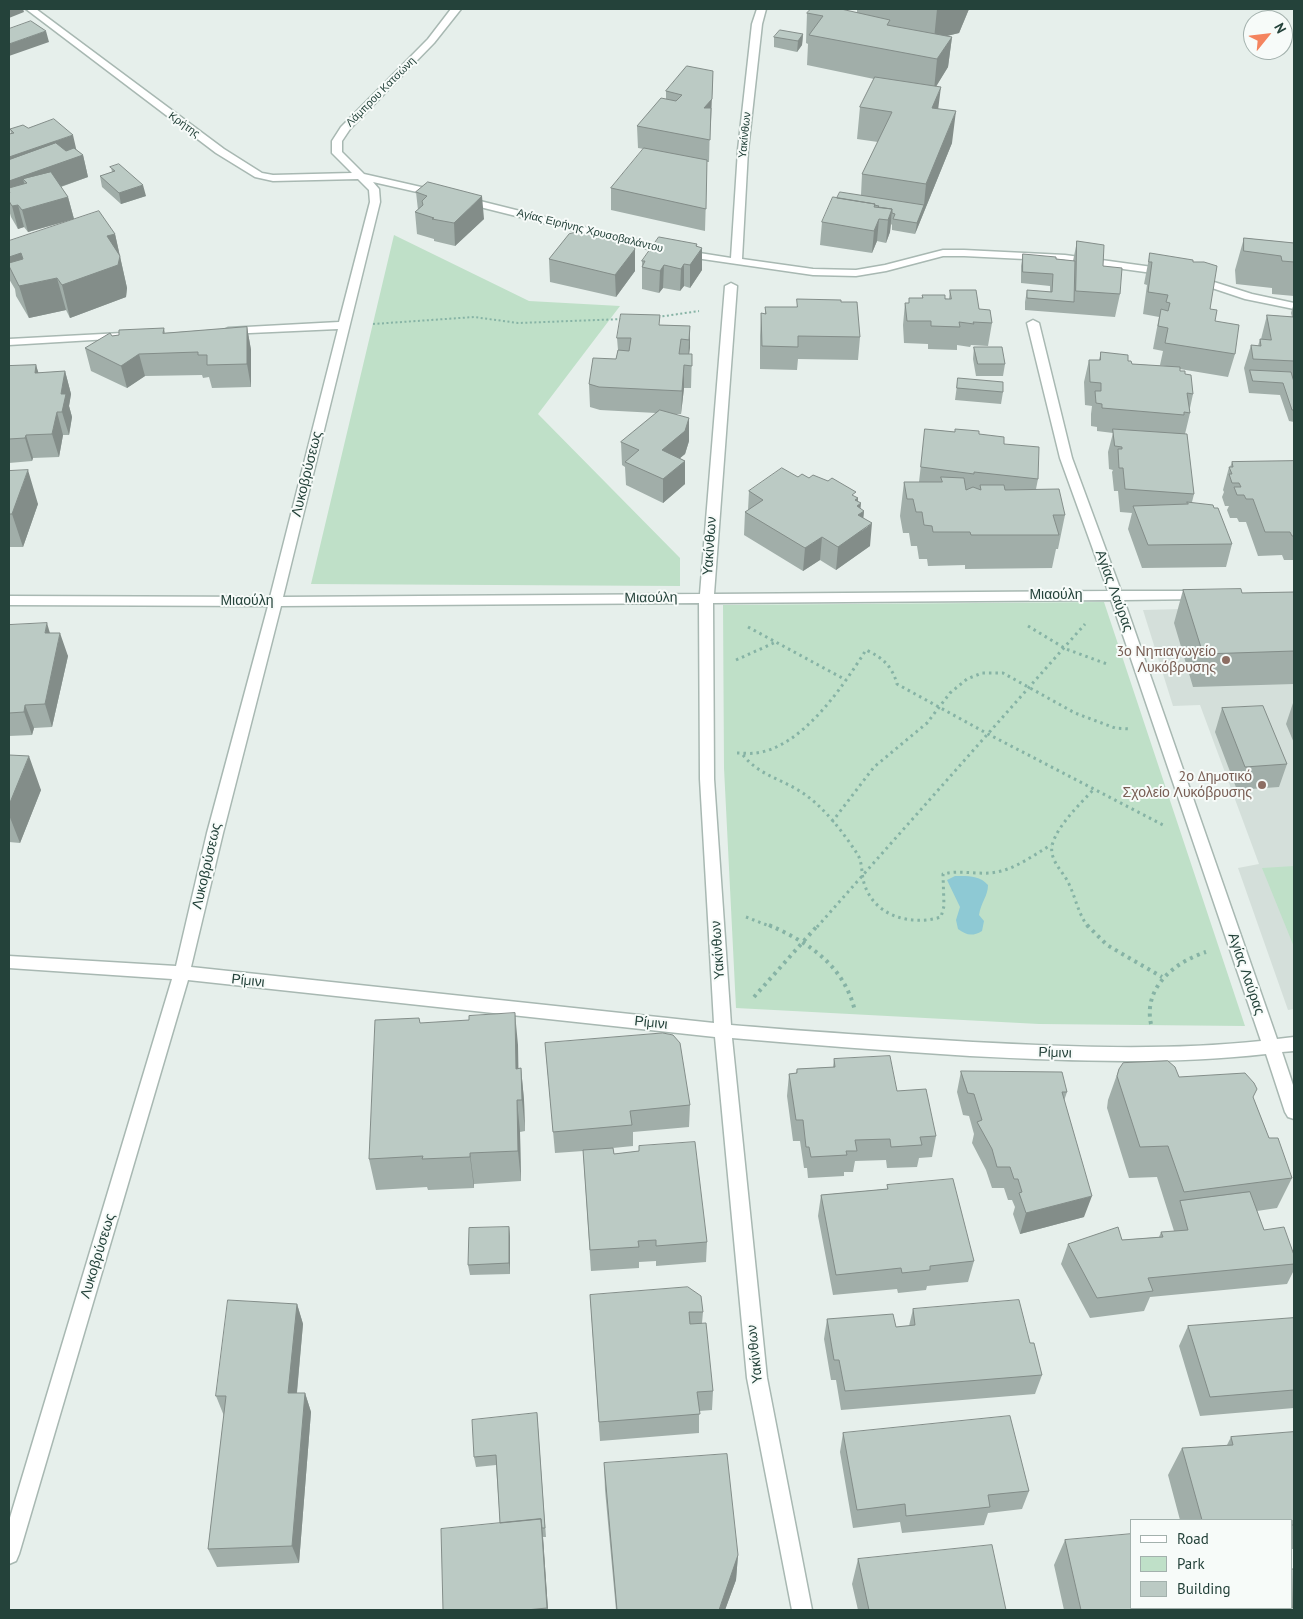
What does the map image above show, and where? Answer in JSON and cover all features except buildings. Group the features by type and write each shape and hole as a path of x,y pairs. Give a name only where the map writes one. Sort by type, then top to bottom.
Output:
{"street":[{"name":"Κρήτης","path":"30,9 220,151 259,175 281,178 361,176"},
{"name":"Λάμπρου Κατσώνη","path":"361,176 337,153 336,147 341,134 432,41 456,9"},
{"name":"Υακίνθων","path":"736,262 743,150 757,24 762,9"},
{"name":"Αγίας Ειρήνης Χρυσοβαλάντου","path":"361,176 450,196 668,251 736,262 814,272 856,273 886,268 943,253 1074,259 1183,275 1249,296 1294,306"},
{"name":"Λυκοβρύσεως","path":"9,1554 182,973 215,832 375,202 374,189 361,176"},
{"name":"Υακίνθων","path":"731,286 706,601 707,779 723,1031 757,1378 802,1610"},
{"name":"Αγίας Λαύρας","path":"1033,323 1066,458 1116,595 1294,1112"},
{"path":"213,332 344,325"},
{"path":"9,342 135,336"},
{"name":"Μιαούλη","path":"9,600 706,601 1001,595 1215,595"},
{"name":"Ρίμινι","path":"9,962 182,973 723,1031 859,1042 1050,1053 1200,1053 1294,1044"}],"path":[{"path":"654,318 729,307"},
{"path":"344,325 474,317 518,323 563,323 626,319"},
{"path":"1001,595 1012,611 1042,637 1085,658 1114,665"},
{"path":"723,1031 1091,616 1116,595"},
{"path":"706,601 846,680"},
{"path":"707,669 745,658 776,642"},
{"path":"707,747 755,755 773,750 792,738 816,716 846,680 866,650 888,662 894,670 897,684 1202,846"},
{"path":"832,822 874,767 927,723 967,679 982,673 1003,673 1075,713 1115,728 1161,726"},
{"path":"743,754 750,766 763,774 796,788 811,798 861,860 862,875 867,893 879,907 896,918 931,921 941,917 945,907 943,874 953,870 989,873 1001,871 1051,845 1094,789"},
{"path":"1051,845 1054,859 1069,884 1071,895 1082,918 1091,930 1105,942 1162,977"},
{"path":"716,915 742,916 767,923 802,942 829,964 842,978 851,993 855,1005 859,1042"},
{"path":"1160,1053 1149,1018 1152,998 1162,977 1175,964 1195,954 1239,951"}],"shaded area":[{"path":"1219,608 1294,610 1294,1009 1288,1010 1238,868 1259,864 1200,705 1173,706 1143,610"}],"green space":[{"path":"394,235 529,301 620,306 538,414 680,558 680,586 311,584"},
{"path":"1104,602 1245,1026 1039,1024 736,1008 724,768 723,605"},
{"path":"1294,866 1294,947 1262,868"}],"water":[{"path":"955,876 969,876 981,879 988,885 979,915 984,921 982,931 978,933 964,933 958,929 956,920 960,907 947,880"}],"place":[{"name":"3ο Νηπιαγωγείο Λυκόβρυσης","path":"1226,660"},
{"name":"2ο Δημοτικό Σχολείο Λυκόβρυσης","path":"1262,785"}]}
